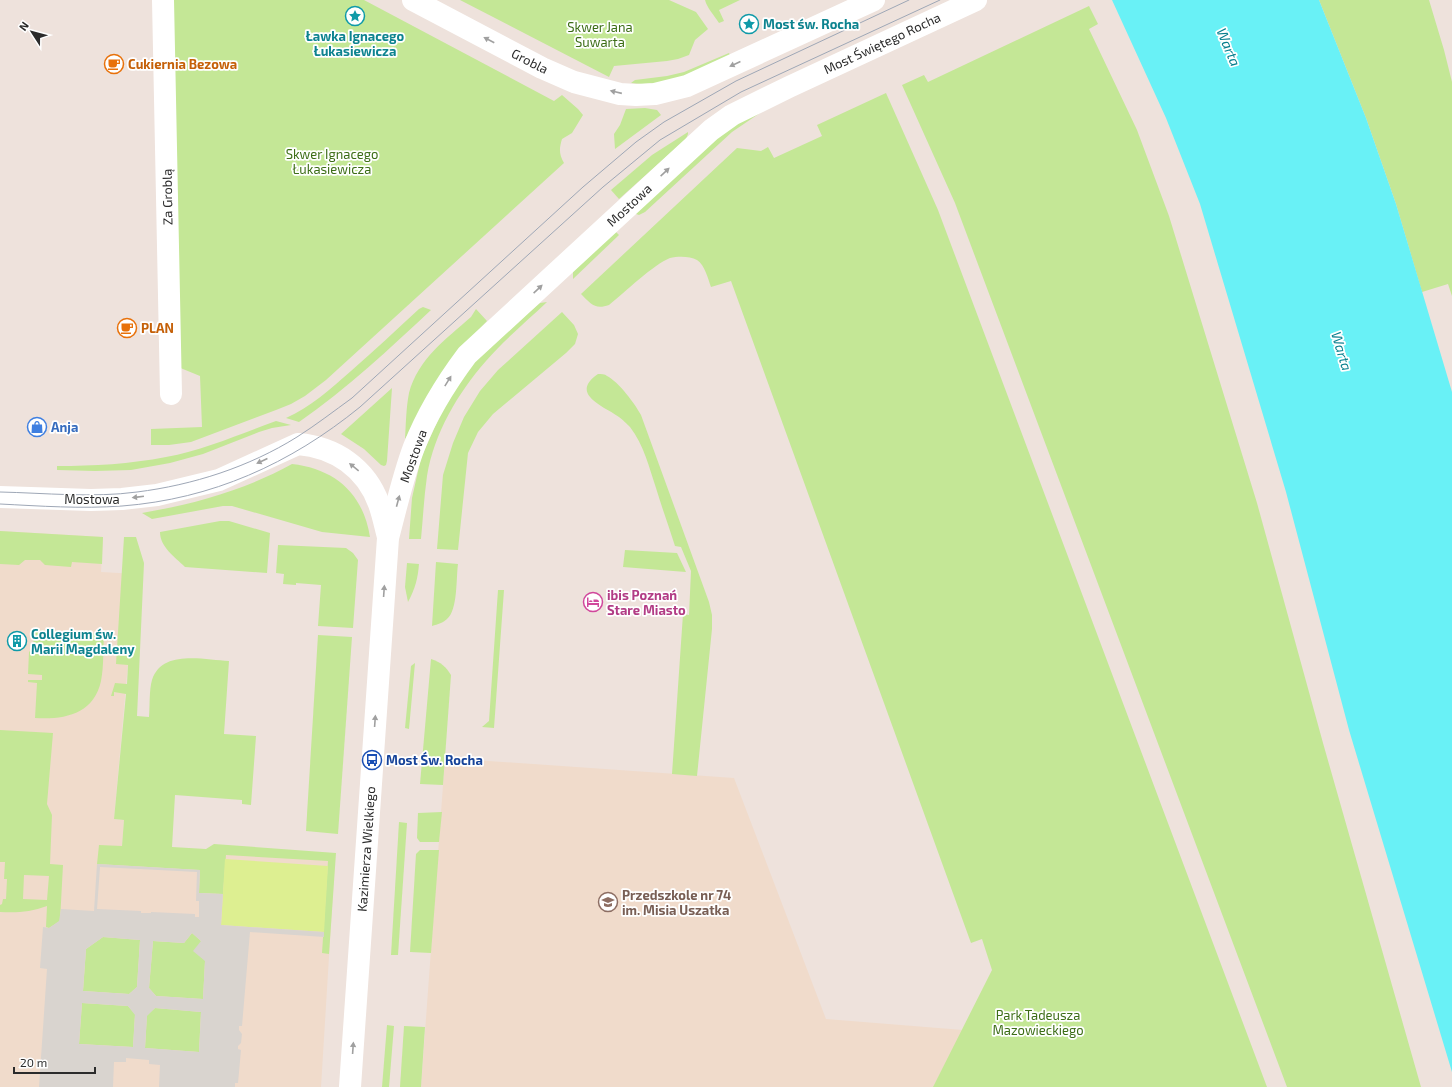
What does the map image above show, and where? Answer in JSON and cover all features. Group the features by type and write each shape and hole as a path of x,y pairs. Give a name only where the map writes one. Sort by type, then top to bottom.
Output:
{"street":[{"name":"Za Groblą","path":"162,0 171,394"},
{"name":"Grobla","path":"413,0 542,68 574,82 620,94 636,95 655,94 687,86 874,0"},
{"name":"Most Świętego Rocha","path":"789,87 976,0"},
{"name":"Mostowa","path":"388,538 405,474 416,442 440,394 467,354 711,130 732,115 789,87"},
{"name":"Mostowa","path":"0,496 91,500 122,499 157,495 218,480 298,444 308,445 341,456 358,470 370,484 379,504 388,538"},
{"name":"Kazimierza Wielkiego","path":"350,1087 388,538"}],"shaded area":[{"path":"0,531 103,537 101,572 136,574 114,819 124,820 122,847 335,859 321,1087 0,1087"},
{"name":"Przedszkole nr 74 im. Misia Uszatka","path":"445,758 734,778 826,1019 963,1030 933,1087 421,1087"},
{"path":"97,864 200,870 199,893 223,894 221,925 324,932 324,937 250,932 242,1026 239,1026 239,1030 242,1034 241,1043 238,1046 238,1049 241,1050 238,1083 235,1083 235,1087 159,1087 160,1065 149,1064 149,1060 126,1058 126,1062 114,1062 113,1087 39,1087 47,969 40,968 43,927 49,928 59,921 61,909 94,911","holes":["100,867 197,872 196,901 199,901 199,917 195,917 195,914 141,913 141,911 97,909","192,933 201,941 193,951 205,961 203,999 156,996 149,988 153,941 184,943","103,937 140,940 137,987 129,994 83,991 86,949","82,1003 128,1006 135,1015 133,1047 79,1044","155,1008 201,1012 199,1052 145,1048 147,1016"]}],"green space":[{"name":"Skwer Ignacego Łukasiewicza","path":"170,0 364,0 554,101 562,95 583,115 572,133 562,139 560,151 564,163 326,380 305,396 291,404 191,442 169,445 151,445 151,429 202,427 200,376 178,367"},
{"name":"Skwer Jana Suwarta","path":"460,0 669,0 696,12 708,29 695,40 689,55 667,61 614,66 609,77"},
{"path":"705,0 740,0 719,10 724,21 719,23 709,9"},
{"path":"1319,0 1429,0 1452,82 1452,296 1448,284 1422,292 1396,204 1366,118"},
{"path":"1089,6 1098,24 1089,29 1137,130 1169,216 1257,503 1323,743 1421,1087 1287,1087 955,203 902,85 924,75 928,82"},
{"path":"729,53 731,57 669,82 642,84 631,83 635,80 667,76 684,72"},
{"name":"Park Tadeusza Mazowieckiego","path":"886,93 938,210 1267,1087 933,1087 992,970 982,939 971,943 731,281 711,287 706,272 700,262 691,258 677,257 663,261 639,279 609,305 600,307 594,305 581,294 737,148 761,151 768,147 774,158 822,136 817,125"},
{"path":"645,108 657,110 661,115 615,149 614,134 620,125 626,109"},
{"path":"758,110 760,113 732,132 645,212 639,215 633,213 710,142"},
{"path":"688,132 686,139 619,199 611,190 652,155"},
{"path":"614,230 619,235 573,279 573,270"},
{"path":"547,302 493,353 466,386 457,400 441,429 430,460 426,484 421,539 409,539 412,498 421,458 448,397 482,352 540,303"},
{"path":"423,307 431,310 334,396 299,422 286,418 304,409 328,391"},
{"path":"476,309 487,321 461,348 405,439 409,393 419,370 434,350 471,317"},
{"path":"562,312 574,325 578,334 575,344 493,414 478,432 468,453 458,550 437,549 443,475 453,443 464,417 480,391 498,370"},
{"path":"598,374 603,374 617,383 631,399 641,415 709,602 712,615 712,629 697,776 672,774 683,614 689,615 691,571 681,547 675,546 646,456 635,434 622,419 598,404 588,393 587,388 590,381"},
{"path":"392,388 387,461 386,465 384,466 364,449 341,434"},
{"path":"276,421 291,425 259,432 203,454 170,463 131,470 57,470 57,466 125,463 180,454 222,441"},
{"path":"292,464 321,471 334,478 344,486 354,496 361,508 370,537 322,532 232,506 223,506 152,519 142,513 181,505 238,489"},
{"path":"220,521 229,521 270,533 267,573 185,567 162,542 160,532"},
{"path":"0,531 103,537 102,564 72,562 71,567 45,565 40,560 25,560 19,565 0,564"},
{"path":"124,537 136,537 144,563 137,716 149,717 152,680 157,670 165,664 174,660 185,658 229,661 224,734 256,736 251,805 242,804 242,800 175,795 172,847 206,849 214,844 336,853 329,954 322,953 328,861 226,855 223,894 199,893 200,870 97,864 99,845 122,846 124,820 114,819 126,694 114,692 114,696 111,696 115,683 127,684 128,665 116,664"},
{"path":"278,545 346,548 353,553 358,560 353,628 318,626 321,585 296,583 296,585 283,584 284,574 276,573"},
{"path":"625,550 677,553 686,572 623,567"},
{"path":"436,562 458,564 455,601 451,615 444,622 432,626"},
{"path":"407,563 419,564 416,583 408,602 405,587"},
{"path":"498,590 504,590 494,728 482,727 489,721"},
{"path":"30,630 104,634 101,681 92,701 85,708 76,713 57,718 35,718 37,683 28,682 28,680 42,680 42,675 28,674 29,652 33,648 34,634"},
{"path":"318,635 352,637 338,834 306,831"},
{"path":"431,659 443,665 451,675 443,785 420,784"},
{"path":"415,663 409,729 405,728 411,666"},
{"path":"0,730 53,733 47,804 52,815 50,864 63,865 60,921 49,928 46,927 47,906 24,912 0,912 0,905 2,904 3,899 6,899 7,879 4,879 5,862 0,862","holes":["24,875 49,876 47,900 23,899"]},
{"path":"442,812 439,842 420,842 417,838 418,813"},
{"path":"399,822 407,823 398,955 391,955"},
{"path":"420,850 439,850 431,953 410,952 416,854"},
{"path":"225,859 328,866 324,932 221,925"},
{"path":"192,933 201,941 205,961 203,999 156,996 149,988 153,941 184,943"},
{"path":"103,937 140,940 137,987 129,994 83,991 86,949"},
{"path":"82,1003 128,1006 135,1014 133,1047 79,1044"},
{"path":"155,1008 201,1012 199,1052 145,1048 147,1015"},
{"path":"387,1025 394,1026 389,1087 382,1087"},
{"path":"404,1026 425,1027 421,1087 400,1087"}],"water":[{"name":"Warta","path":"1112,0 1319,0 1366,118 1396,204 1452,392 1452,1072 1349,730 1286,492 1200,204 1166,118"}],"tram line":[{"path":"0,492 103,495 158,489 179,485 220,473 240,466 279,448 318,423 352,398 583,187 636,142 664,122 736,81 909,0"},
{"path":"0,504 91,507 122,506 155,502 187,496 218,487 278,462 306,446 360,407 603,187 660,140 741,92 940,0"}],"place":[{"name":"Ławka Ignacego Łukasiewicza","path":"355,16"},
{"name":"Most św. Rocha","path":"749,24"},
{"name":"Cukiernia Bezowa","path":"114,64"},
{"name":"PLAN","path":"127,328"},
{"name":"Anja","path":"37,427"},
{"name":"ibis Poznań Stare Miasto","path":"593,602"},
{"name":"Collegium św. Marii Magdaleny","path":"17,641"},
{"name":"Most Św. Rocha","path":"372,760"},
{"name":"Przedszkole nr 74 im. Misia Uszatka","path":"608,902"}]}
